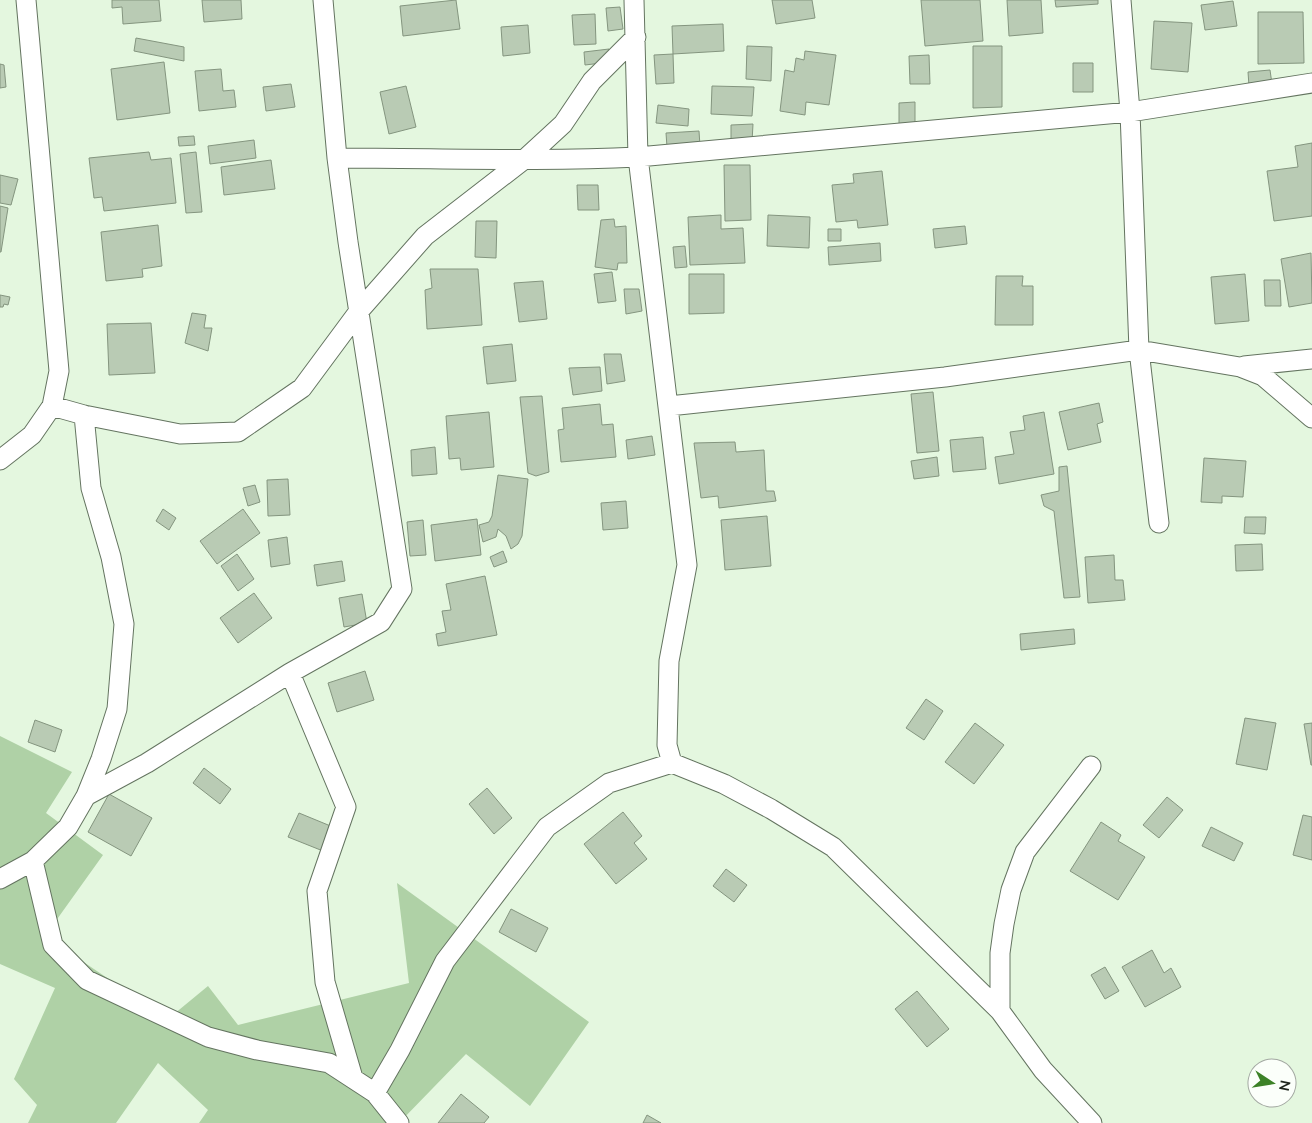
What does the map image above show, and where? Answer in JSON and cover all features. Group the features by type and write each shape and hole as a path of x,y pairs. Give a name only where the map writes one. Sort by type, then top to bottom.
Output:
{"street":[{"path":"0,460 32,435 52,406 59,371 26,0"},
{"path":"86,796 147,763 290,673 381,622 402,589 359,311 338,158 323,0"},
{"path":"634,0 638,157 687,565 669,661 667,745 672,763"},
{"path":"1121,0 1130,112 1139,350 1159,523"},
{"path":"52,406 84,415 180,434 238,432 302,388 359,311 425,236 526,158 563,124 592,81 636,37"},
{"path":"338,158 526,158 567,160 638,157 1130,112 1312,83"},
{"path":"669,406 945,377 1139,350 1240,367 1263,376 1312,418"},
{"path":"1240,367 1312,359"},
{"path":"0,879 33,861 68,827 86,796 101,759 117,709 124,624 112,557 92,488 84,415"},
{"path":"290,673 346,807 317,891 326,982 353,1078"},
{"path":"375,1093 400,1050 445,961 547,827 610,782 672,763 724,784 771,809 833,847 1000,1011 1044,1070 1092,1123"},
{"path":"1000,1011 1000,953 1004,924 1011,890 1025,852 1091,766"},
{"path":"33,861 53,945 88,980 208,1037 257,1050 330,1063 375,1093 400,1123"}],"green space":[{"path":"0,736 72,772 46,813 103,855 45,936 168,1019 208,986 238,1025 409,983 397,883 589,1022 530,1106 466,1054 399,1123 199,1123 208,1110 158,1063 116,1123 28,1123 37,1105 14,1079 55,988 0,964"}],"building":[{"path":"112,0 159,0 161,21 123,24 122,7 112,8"},
{"path":"202,0 241,0 242,19 204,22"},
{"path":"456,0 460,29 403,36 400,6"},
{"path":"772,0 812,0 815,18 776,24"},
{"path":"921,0 980,0 983,41 925,46"},
{"path":"1007,0 1041,0 1043,33 1009,36"},
{"path":"1055,0 1098,0 1098,4 1056,7"},
{"path":"1233,1 1237,26 1205,30 1201,5"},
{"path":"620,7 623,29 608,31 606,8"},
{"path":"1258,12 1303,12 1304,63 1258,64"},
{"path":"595,14 596,44 574,45 572,15"},
{"path":"1154,21 1192,23 1188,72 1151,69"},
{"path":"723,24 724,51 673,54 672,26"},
{"path":"528,25 530,53 503,56 501,27"},
{"path":"136,38 184,47 184,61 134,51"},
{"path":"747,46 772,47 771,81 746,79"},
{"path":"973,46 1002,46 1002,107 973,108"},
{"path":"609,49 610,62 585,65 584,52"},
{"path":"805,51 836,55 829,105 806,102 805,115 780,111 785,70 794,72 796,58 804,60"},
{"path":"673,54 674,83 656,84 654,55"},
{"path":"929,55 930,84 910,84 909,56"},
{"path":"164,62 170,113 117,120 111,69"},
{"path":"1073,63 1093,63 1093,92 1073,92"},
{"path":"0,64 4,65 6,87 0,88"},
{"path":"221,69 223,91 234,90 236,107 199,111 195,71"},
{"path":"1270,70 1272,84 1249,86 1248,72"},
{"path":"291,84 295,107 266,111 263,87"},
{"path":"406,86 416,127 389,134 380,92"},
{"path":"712,86 754,87 752,116 711,114"},
{"path":"915,102 915,124 899,124 899,103"},
{"path":"658,105 689,109 688,126 656,123"},
{"path":"753,124 752,142 731,142 731,125"},
{"path":"699,131 700,146 667,147 666,133"},
{"path":"194,136 195,145 179,146 178,137"},
{"path":"254,140 256,158 210,164 208,146"},
{"path":"1312,143 1312,216 1274,221 1267,171 1298,167 1295,146"},
{"path":"149,152 151,160 171,158 176,203 104,211 102,197 94,198 89,158"},
{"path":"196,152 202,212 186,213 180,154"},
{"path":"271,160 275,189 224,195 221,167"},
{"path":"724,165 750,165 751,220 725,221"},
{"path":"882,171 888,225 858,228 857,220 836,222 832,185 854,183 853,174"},
{"path":"0,175 18,179 11,205 0,203"},
{"path":"577,185 598,185 599,210 578,210"},
{"path":"0,206 8,208 1,252 0,252"},
{"path":"721,215 721,229 743,228 745,263 690,265 688,217"},
{"path":"768,215 810,217 809,248 767,246"},
{"path":"614,219 615,227 626,226 627,263 618,263 617,270 595,267 601,220"},
{"path":"476,221 497,221 496,258 475,257"},
{"path":"158,225 162,266 142,269 143,277 106,281 101,232"},
{"path":"965,226 967,244 935,248 933,229"},
{"path":"828,229 841,229 841,241 828,241"},
{"path":"880,243 881,261 829,265 828,247"},
{"path":"685,246 687,267 675,268 673,247"},
{"path":"1311,253 1312,303 1289,307 1281,259"},
{"path":"430,269 478,269 482,325 427,329 425,290 432,288"},
{"path":"612,272 616,301 598,303 594,274"},
{"path":"689,274 724,274 724,313 689,314"},
{"path":"1245,274 1249,321 1215,324 1211,277"},
{"path":"996,276 1023,276 1022,286 1033,286 1033,325 995,325"},
{"path":"1264,280 1280,280 1281,306 1265,306"},
{"path":"543,281 547,319 519,322 514,283"},
{"path":"624,289 639,289 642,311 626,314"},
{"path":"0,295 10,297 8,305 4,304 3,307 0,307"},
{"path":"192,313 206,315 204,328 212,328 208,351 185,343"},
{"path":"151,323 155,373 109,375 107,324"},
{"path":"512,344 516,381 487,384 483,347"},
{"path":"604,354 621,354 625,381 607,384"},
{"path":"600,367 602,391 573,395 569,368"},
{"path":"933,392 939,451 917,453 911,394"},
{"path":"542,396 549,472 536,476 528,473 520,397"},
{"path":"1099,403 1103,422 1097,424 1101,442 1068,450 1059,412"},
{"path":"600,404 602,425 613,424 616,457 561,462 558,430 564,429 562,408"},
{"path":"489,412 494,467 461,470 460,458 449,459 446,416"},
{"path":"1044,412 1054,474 999,484 995,457 1014,454 1010,432 1025,430 1023,416"},
{"path":"652,436 655,455 628,459 626,440"},
{"path":"983,437 986,469 953,472 950,440"},
{"path":"735,442 736,452 764,450 766,491 774,491 776,501 719,508 718,496 701,498 694,443"},
{"path":"435,447 437,474 412,476 411,450"},
{"path":"937,457 939,476 914,479 911,461"},
{"path":"1204,458 1246,461 1243,497 1222,496 1222,503 1201,502"},
{"path":"1067,466 1080,597 1064,598 1054,511 1044,506 1041,495 1059,491 1059,467"},
{"path":"498,475 528,479 522,536 518,544 511,549 506,536 498,529 496,537 483,542 479,525 489,522 492,516"},
{"path":"288,479 290,515 268,516 267,480"},
{"path":"255,485 260,502 248,506 243,488"},
{"path":"626,501 628,528 603,530 601,503"},
{"path":"163,509 176,518 169,530 156,521"},
{"path":"243,509 260,533 217,564 200,541"},
{"path":"767,516 771,566 725,570 721,520"},
{"path":"1245,517 1266,517 1265,534 1244,533"},
{"path":"477,519 481,555 435,561 431,525"},
{"path":"423,520 426,555 410,556 407,522"},
{"path":"287,537 290,564 271,567 268,540"},
{"path":"1262,544 1263,570 1236,571 1235,545"},
{"path":"503,551 507,562 494,567 490,557"},
{"path":"237,554 254,579 238,591 221,566"},
{"path":"1114,555 1115,580 1123,580 1125,600 1088,603 1085,557"},
{"path":"342,561 345,581 317,586 314,565"},
{"path":"485,576 497,635 438,646 436,634 446,632 442,611 451,610 446,584"},
{"path":"254,593 272,618 238,643 220,618"},
{"path":"362,594 367,623 344,627 339,598"},
{"path":"1074,629 1075,644 1021,650 1020,634"},
{"path":"365,671 374,700 337,712 328,683"},
{"path":"926,699 943,711 924,740 906,728"},
{"path":"1245,718 1276,723 1267,770 1236,764"},
{"path":"35,720 62,730 55,752 28,742"},
{"path":"975,723 1004,745 974,784 945,762"},
{"path":"1312,723 1312,765 1311,765 1304,724"},
{"path":"204,768 231,789 220,804 193,783"},
{"path":"487,788 512,818 494,834 469,804"},
{"path":"109,794 152,818 131,856 88,832"},
{"path":"1167,797 1183,810 1159,838 1143,825"},
{"path":"623,812 642,836 634,843 647,859 616,884 584,844"},
{"path":"299,813 333,827 323,851 288,837"},
{"path":"1303,815 1312,817 1312,860 1293,855"},
{"path":"1101,822 1121,835 1118,841 1145,857 1118,900 1070,871"},
{"path":"1211,827 1243,843 1234,861 1202,846"},
{"path":"726,869 747,885 734,902 713,886"},
{"path":"511,909 548,928 536,952 499,932"},
{"path":"1152,950 1164,973 1171,968 1181,987 1145,1007 1122,967"},
{"path":"1105,967 1119,991 1105,999 1091,975"},
{"path":"917,991 949,1029 927,1047 895,1009"},
{"path":"461,1094 489,1117 484,1123 438,1123"},
{"path":"647,1115 661,1123 643,1123"}]}
